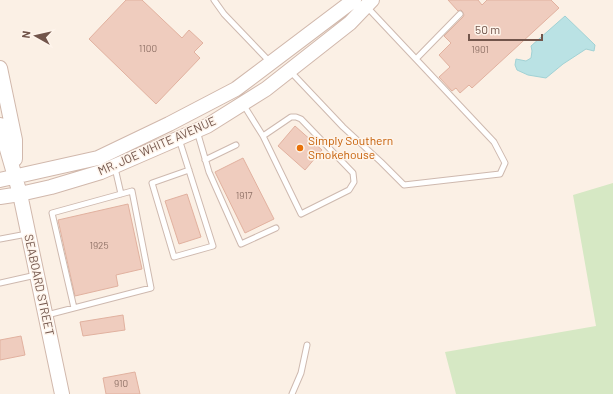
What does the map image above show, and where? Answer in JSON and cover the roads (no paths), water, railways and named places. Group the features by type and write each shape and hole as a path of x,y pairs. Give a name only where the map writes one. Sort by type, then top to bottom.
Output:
{"main road":[{"name":"MR. JOE WHITE AVENUE","path":"0,180 98,158 169,124 236,89 271,63 364,2"},
{"name":"MR. JOE WHITE AVENUE","path":"0,197 51,187 101,172 207,126 266,89 350,23 364,2"},
{"name":"SEABOARD STREET","path":"0,68 15,140 16,177"},
{"name":"SEABOARD STREET","path":"0,126 20,194 62,394"}],"lane":[{"path":"214,0 224,14 271,63"},
{"path":"290,70 343,127 404,185 500,174 504,163 494,142 364,2"},
{"path":"416,59 460,14"},
{"path":"242,104 263,136 300,214 349,190 354,182 353,173 301,119 291,117 263,136"},
{"path":"196,130 209,172 241,244 276,228"},
{"path":"179,138 213,246 174,258 152,183 189,170"},
{"path":"205,160 236,145"},
{"path":"115,166 121,194"},
{"path":"46,315 74,308 151,288 132,191 52,213 74,308"},
{"path":"1,238 29,233"},
{"path":"0,283 37,275"},
{"path":"292,394 301,373 306,345"}],"water":[{"path":"565,16 595,45 594,51 586,49 563,64 546,78 528,75 517,70 515,65 516,59 526,61 531,58 531,46"}],"place":[{"name":"Simply Southern Smokehouse","path":"300,148"}]}
